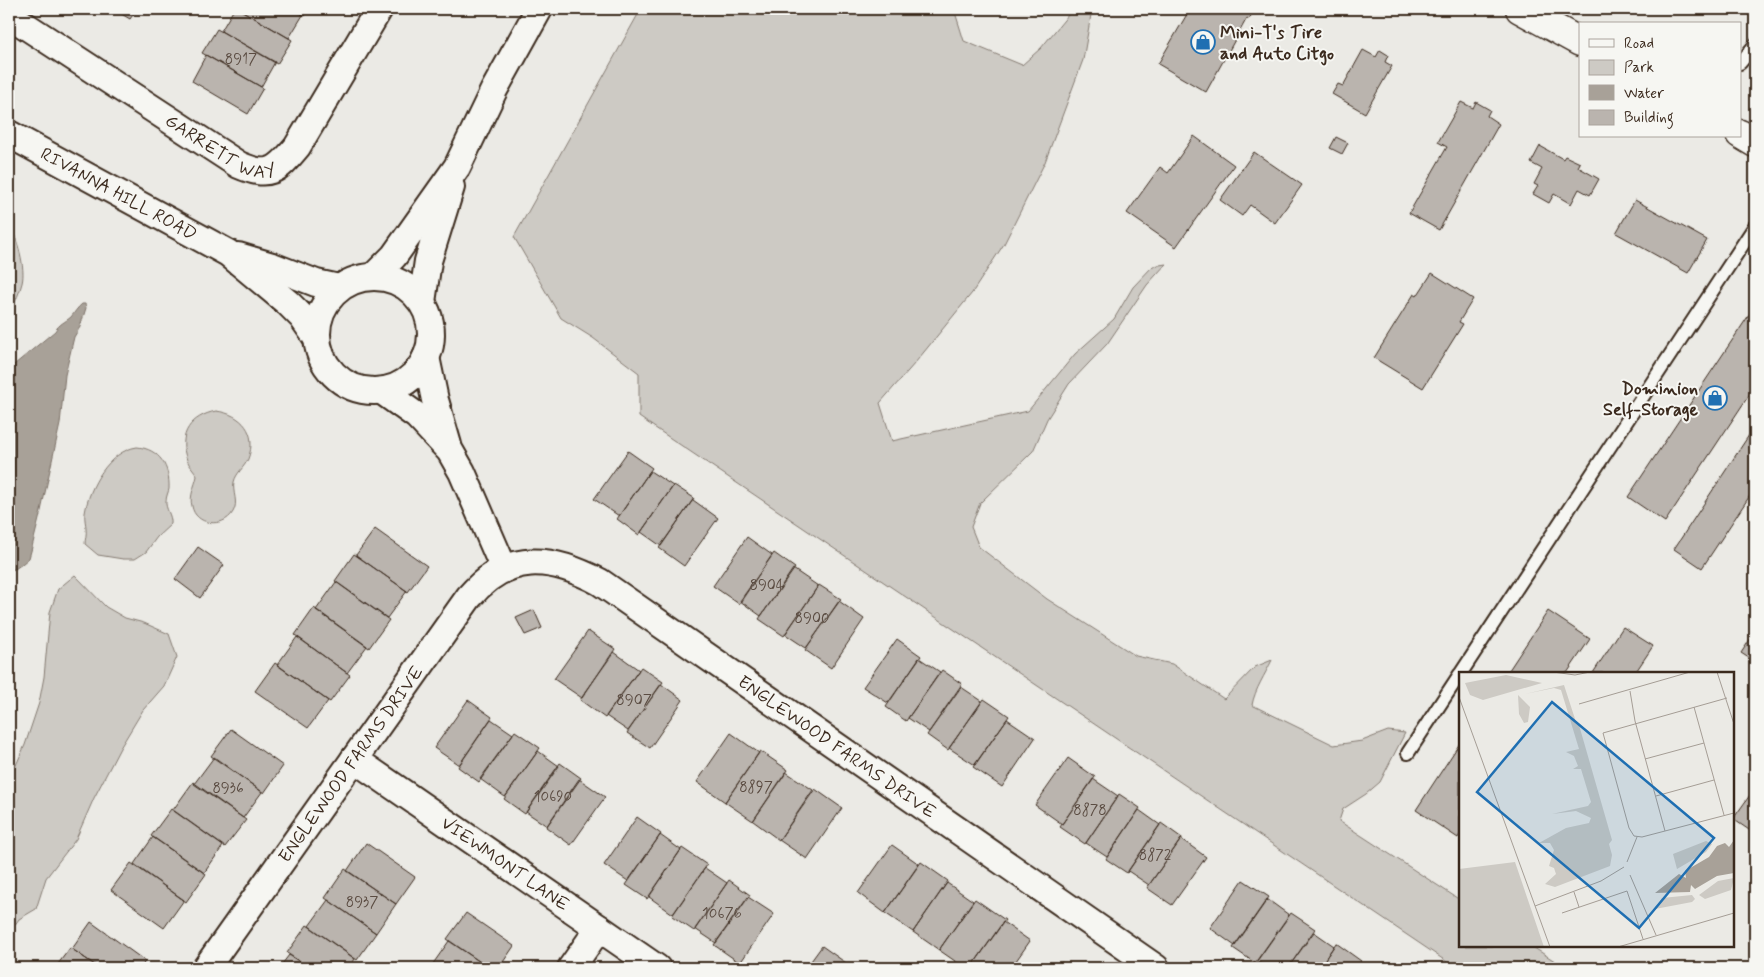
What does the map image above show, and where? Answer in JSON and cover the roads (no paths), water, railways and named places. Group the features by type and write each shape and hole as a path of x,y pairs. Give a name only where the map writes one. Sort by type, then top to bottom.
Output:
{"main road":[{"path":"1520,9 1579,41"},
{"path":"1742,135 1755,143"}],"street":[{"name":"GARRETT WAY","path":"9,14 239,164 256,172 273,169 284,163 297,147 379,9"},
{"path":"374,276 394,256 457,167 494,90 539,9"},
{"name":"RIVANNA HILL ROAD","path":"9,134 228,253 288,303 316,337"},
{"path":"422,302 428,261 445,212 457,167"},
{"name":"RIVANNA HILL ROAD","path":"228,253 272,266 316,283 339,288"},
{"path":"374,276 393,280 410,288 422,302 430,320 431,339 426,357 419,370 408,380 396,387 382,391 363,390 345,384 330,372 320,356 316,337 318,318 326,301 339,288 356,279 374,276"},
{"path":"426,357 435,400 450,450 462,472 504,569"},
{"path":"382,391 417,416 450,450"},
{"name":"ENGLEWOOD FARMS DRIVE","path":"206,968 469,597 481,583 504,569 523,563 541,563 562,566 583,573 600,582 1156,968"},
{"name":"VIEWMONT LANE","path":"354,759 657,968"},
{"path":"571,968 599,928"}],"lane":[{"path":"1742,60 1755,44"},
{"path":"1462,672 1755,226"},
{"path":"1408,753 1459,677"}],"water":[{"path":"82,304 85,304 86,308 80,327 74,337 65,375 60,424 31,551 29,558 15,569 9,570 9,369 71,317"}],"place":[{"name":"Mini-T's Tire and Auto Citgo","path":"1203,42"},
{"name":"Dominion Self-Storage","path":"1715,398"}]}
